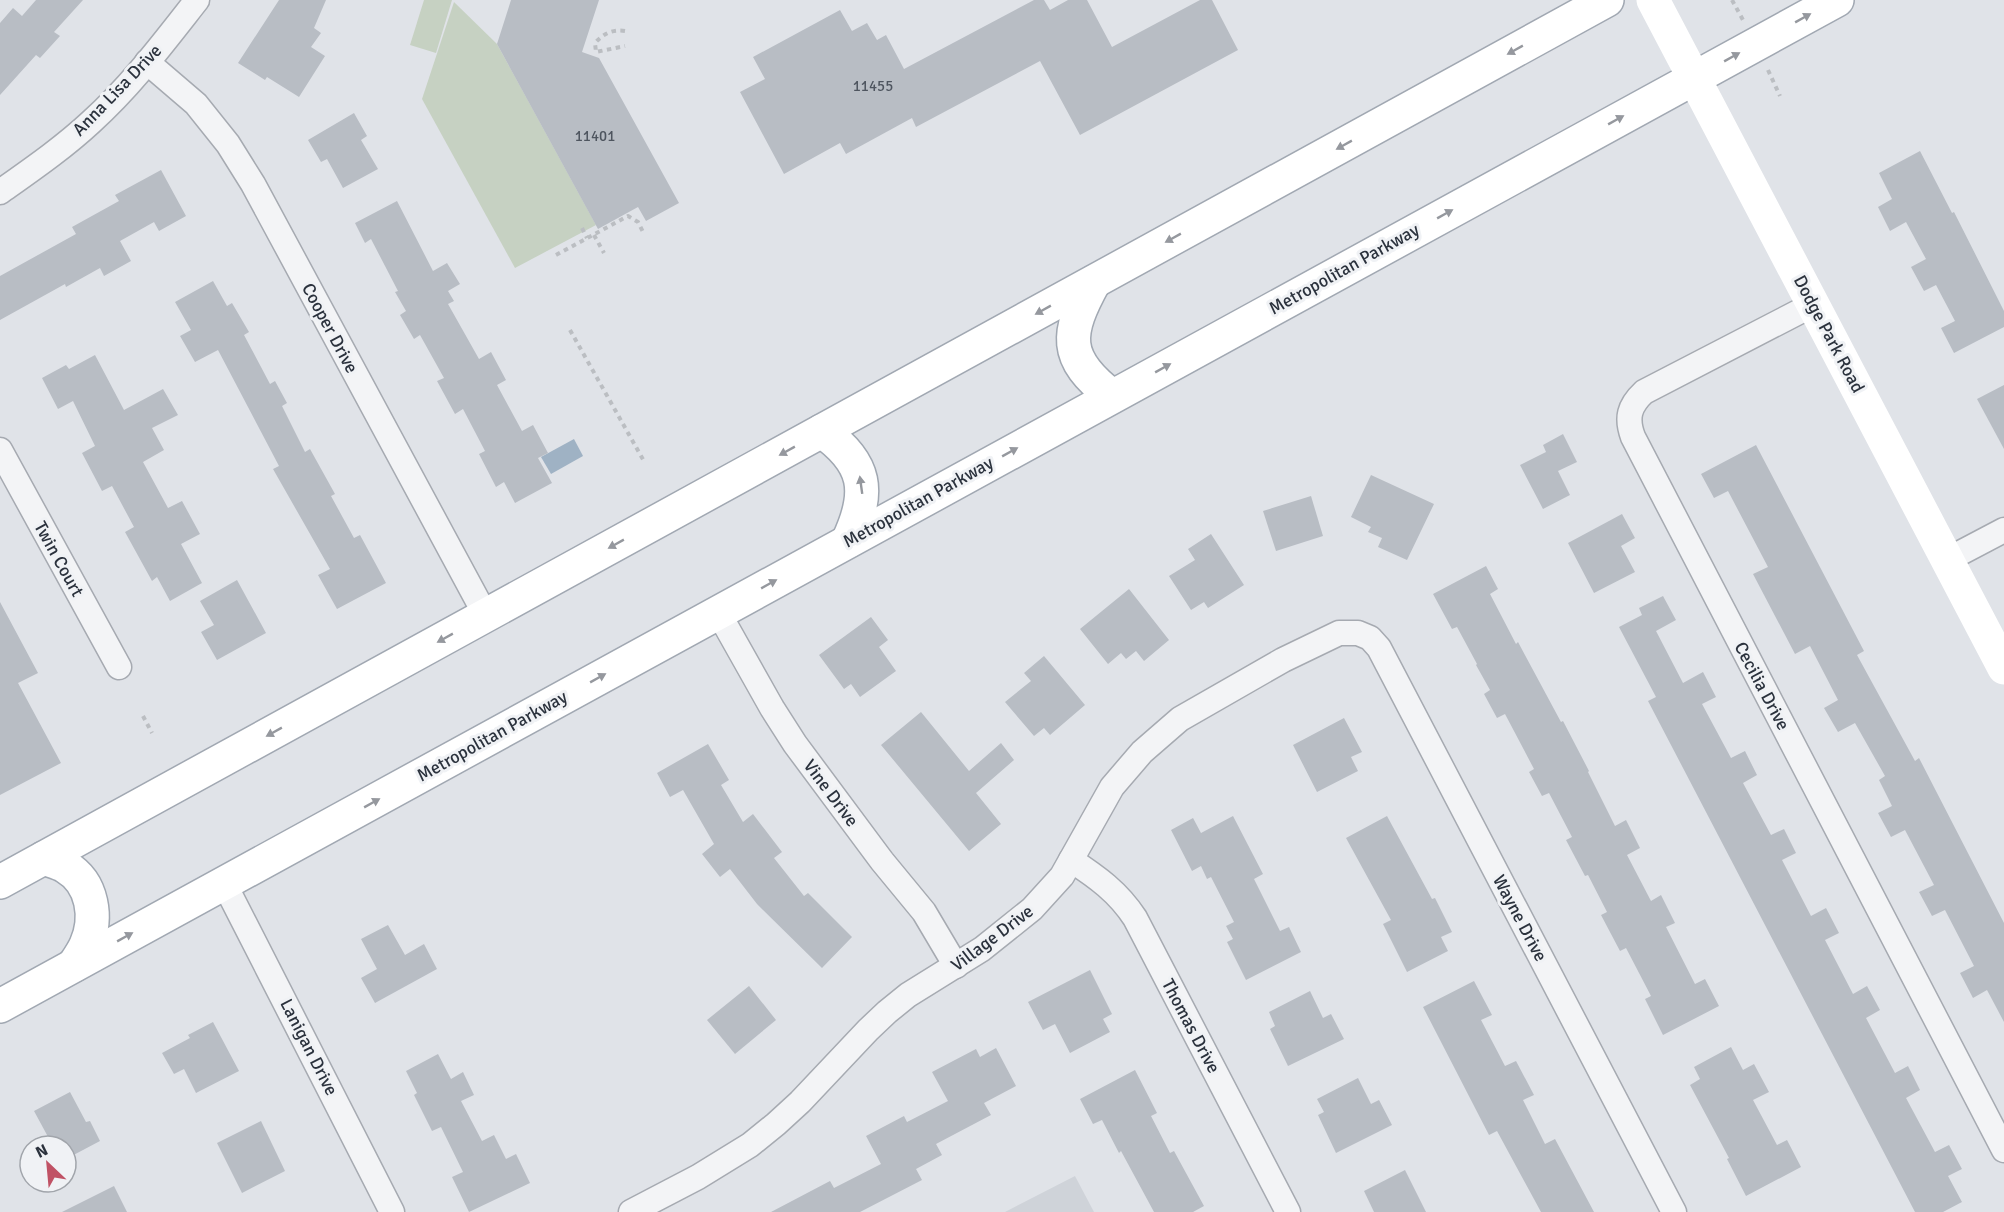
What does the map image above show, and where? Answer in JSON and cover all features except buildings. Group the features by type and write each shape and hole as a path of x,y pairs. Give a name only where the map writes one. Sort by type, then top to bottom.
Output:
{"main road":[{"path":"0,882 1607,0"},
{"name":"Dodge Park Road","path":"1653,0 2004,668"},
{"name":"Metropolitan Parkway","path":"0,1006 1837,0"},
{"path":"1094,282 1076,318 1073,334 1074,351 1087,374 1112,396"},
{"path":"822,431 847,452 861,479 862,499 858,518 848,541"},
{"path":"44,858 66,866 77,875 86,885 91,899 93,913 91,928 86,945 74,965"}],"street":[{"name":"Anna Lisa Drive","path":"0,192 92,122 147,62 197,0"},
{"name":"Cooper Drive","path":"147,62 196,104 228,144 258,195 486,616"},
{"name":"Cecilia Drive","path":"1814,304 1644,392 1634,401 1629,414 1629,426 1649,469 2004,1150"},
{"name":"Twin Court","path":"0,450 119,667"},
{"path":"1947,560 2004,530"},
{"name":"Vine Drive","path":"718,612 795,744 882,861 924,912 956,966"},
{"name":"Village Drive","path":"632,1212 698,1177 750,1145 800,1102 887,1012 908,995 982,949 1032,909 1055,884 1071,860 1112,787 1142,752 1180,718 1273,665 1335,635 1358,633"},
{"name":"Wayne Drive","path":"1358,633 1370,638 1379,648 1674,1212"},
{"name":"Thomas Drive","path":"1071,860 1111,888 1135,918 1288,1212"},
{"name":"Lanigan Drive","path":"225,883 392,1212"}],"path":[{"path":"1732,0 1743,21"},
{"path":"625,31 613,31 602,35 595,43 595,54 625,46"},
{"path":"1772,78 1780,96"},
{"path":"556,255 628,216 638,222 643,232"},
{"path":"582,228 588,238"},
{"path":"594,235 603,253"},
{"path":"570,330 645,463"},
{"path":"143,716 152,733"}],"shaded area":[{"path":"1075,1176 1094,1212 1005,1212"}],"green space":[{"path":"424,0 452,0 436,53 410,45"},
{"path":"454,2 497,44 596,225 515,268 422,99"}],"water":[{"path":"574,439 583,456 551,474 541,457"}]}
